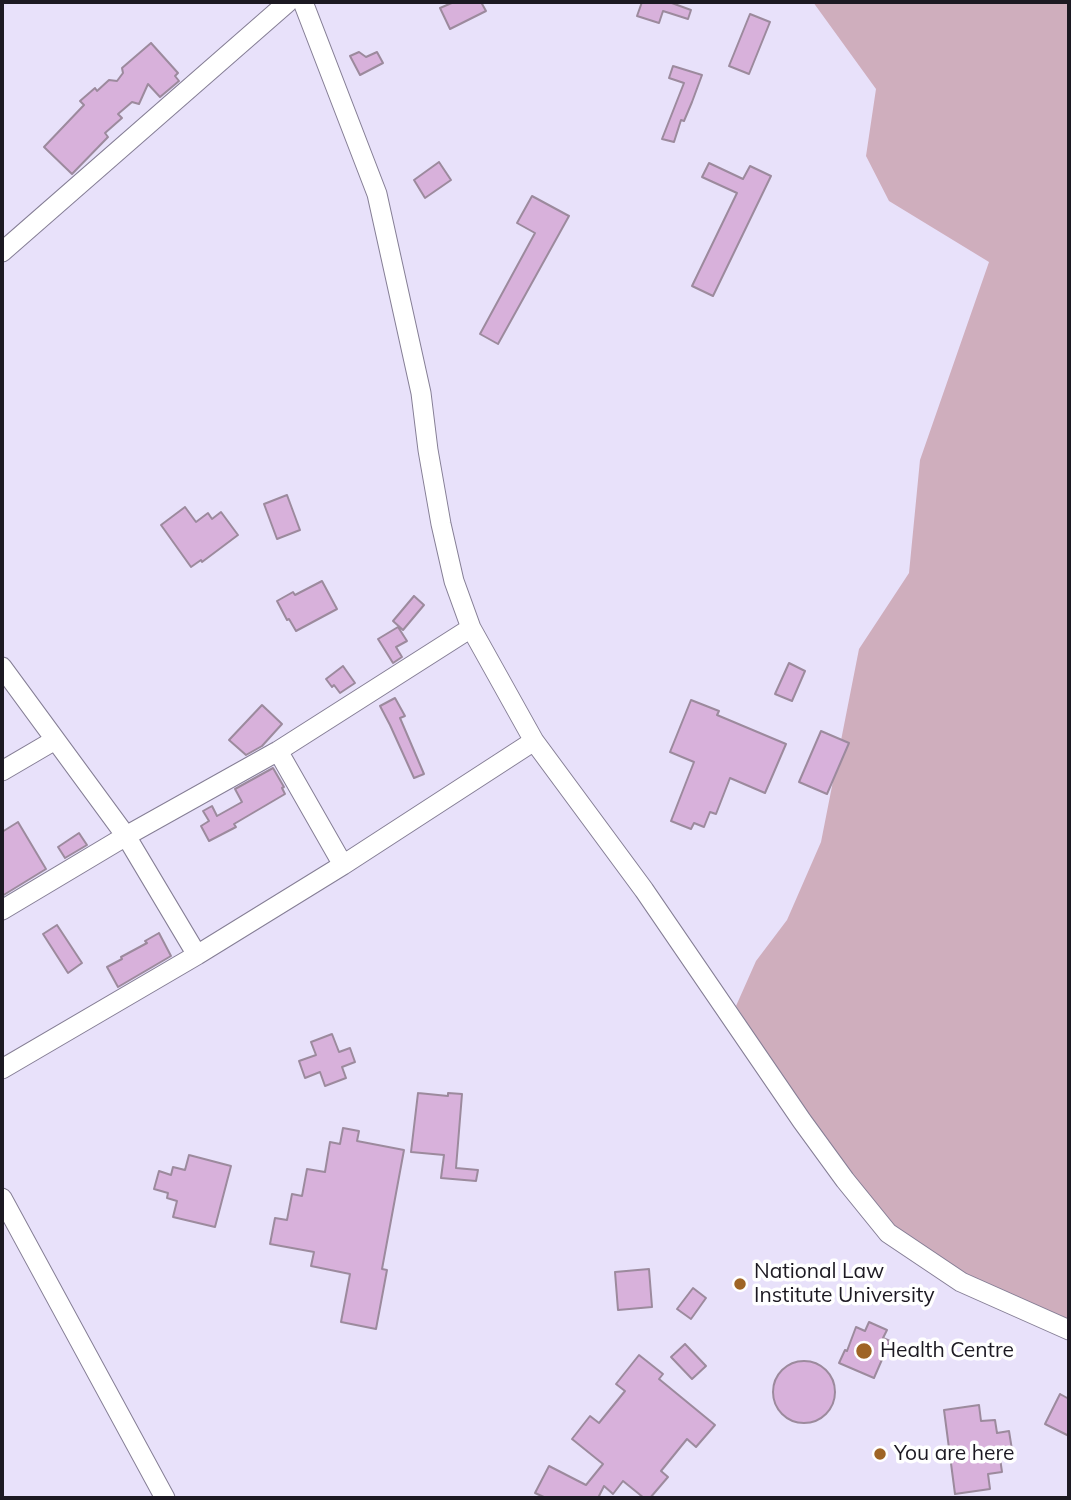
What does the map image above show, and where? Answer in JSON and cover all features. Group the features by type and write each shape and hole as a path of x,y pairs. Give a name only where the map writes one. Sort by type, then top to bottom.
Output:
{"street":[{"path":"2,252 288,2"},
{"path":"303,2 377,194 421,393 428,450 454,581 471,628 534,741 644,890 809,1131 845,1181 888,1233 961,1282 1069,1330"},
{"path":"2,910 126,836 278,751 471,628"},
{"path":"2,667 126,836 197,955"},
{"path":"2,771 55,740"},
{"path":"2,1069 344,865 534,741"},
{"path":"278,751 344,865"},
{"path":"2,1198 165,1498"}],"shaded area":[{"path":"813,2 1069,2 1069,1330 1018,1312 888,1221 815,1127 736,1006 756,961 787,920 821,842 859,649 909,573 920,460 989,262 889,201 866,156 876,89"}],"building":[{"path":"454,2 481,2 486,11 450,29 440,8"},
{"path":"642,2 669,2 691,10 688,19 663,11 659,23 637,16"},
{"path":"750,14 770,22 749,74 729,66"},
{"path":"151,43 178,73 175,76 179,81 160,97 148,84 139,104 132,102 118,114 122,118 105,133 108,137 72,174 44,147 84,105 80,101 109,80 117,81 123,73 122,68"},
{"path":"359,52 366,57 377,52 383,63 360,75 350,56"},
{"path":"673,66 702,75 674,142 662,139 684,83 669,78"},
{"path":"439,162 451,180 425,198 414,180"},
{"path":"709,163 743,179 750,166 771,176 713,296 692,286 737,193 702,177"},
{"path":"532,196 569,216 498,344 480,334 535,233 517,223"},
{"path":"287,495 300,530 277,539 264,504"},
{"path":"185,507 196,522 208,513 212,519 221,512 238,535 191,567 161,525"},
{"path":"322,581 337,609 296,631 277,601"},
{"path":"414,596 424,605 403,630 393,621"},
{"path":"398,627 407,641 396,647 402,657 393,663 378,639"},
{"path":"789,663 805,671 792,701 775,694"},
{"path":"343,666 355,683 340,693 326,679"},
{"path":"395,698 405,716 400,718 424,774 414,778 380,706"},
{"path":"691,700 719,711 717,715 786,744 765,793 730,778 716,814 710,812 704,827 694,823 691,829 671,821 694,762 670,752"},
{"path":"262,705 282,724 262,746 246,755 229,740"},
{"path":"821,731 849,743 827,794 799,782"},
{"path":"273,768 285,794 234,824 236,827 209,841 201,826 209,821 203,811 212,806 217,816 242,802 235,789"},
{"path":"18,822 46,869 2,896 2,832"},
{"path":"79,833 87,845 65,858 58,847"},
{"path":"57,925 82,963 68,973 43,934"},
{"path":"159,933 171,956 118,987 107,967"},
{"path":"332,1034 339,1052 350,1048 355,1062 342,1067 346,1078 325,1086 320,1072 305,1078 299,1061 316,1055 311,1042"},
{"path":"418,1093 448,1096 448,1093 462,1094 456,1168 478,1170 476,1181 441,1178 444,1155 411,1152"},
{"path":"343,1128 359,1131 357,1141 404,1150 382,1269 387,1270 376,1329 341,1322 350,1274 311,1266 314,1252 270,1244 275,1218 287,1220 292,1194 302,1196 307,1169 325,1172 330,1142 340,1144"},
{"path":"189,1155 231,1166 215,1227 173,1217 177,1201 167,1198 168,1193 154,1189 159,1171 171,1175 173,1167 185,1170"},
{"path":"649,1269 652,1307 618,1310 615,1272"},
{"path":"693,1288 706,1298 691,1319 677,1309"},
{"path":"869,1322 887,1330 883,1338 890,1341 874,1378 839,1363 845,1350 847,1351 856,1327 865,1331"},
{"path":"685,1344 706,1366 692,1379 671,1357"},
{"path":"639,1355 663,1374 659,1379 715,1425 696,1447 687,1439 661,1471 668,1477 650,1498 644,1498 623,1481 613,1494 604,1486 598,1498 546,1498 535,1493 549,1466 586,1485 603,1464 572,1439 590,1416 599,1423 625,1391 616,1384"},
{"path":"804,1361 826,1370 835,1392 826,1414 804,1423 782,1414 773,1392 782,1370"},
{"path":"1060,1394 1069,1399 1069,1436 1045,1424"},
{"path":"979,1405 981,1421 995,1420 997,1433 1009,1431 1013,1456 1000,1458 1002,1472 988,1474 990,1489 955,1494 944,1410"}],"place":[{"name":"National Law Institute University","path":"740,1284"},
{"name":"Health Centre","path":"864,1351"},
{"name":"You are here","path":"880,1454"}]}
